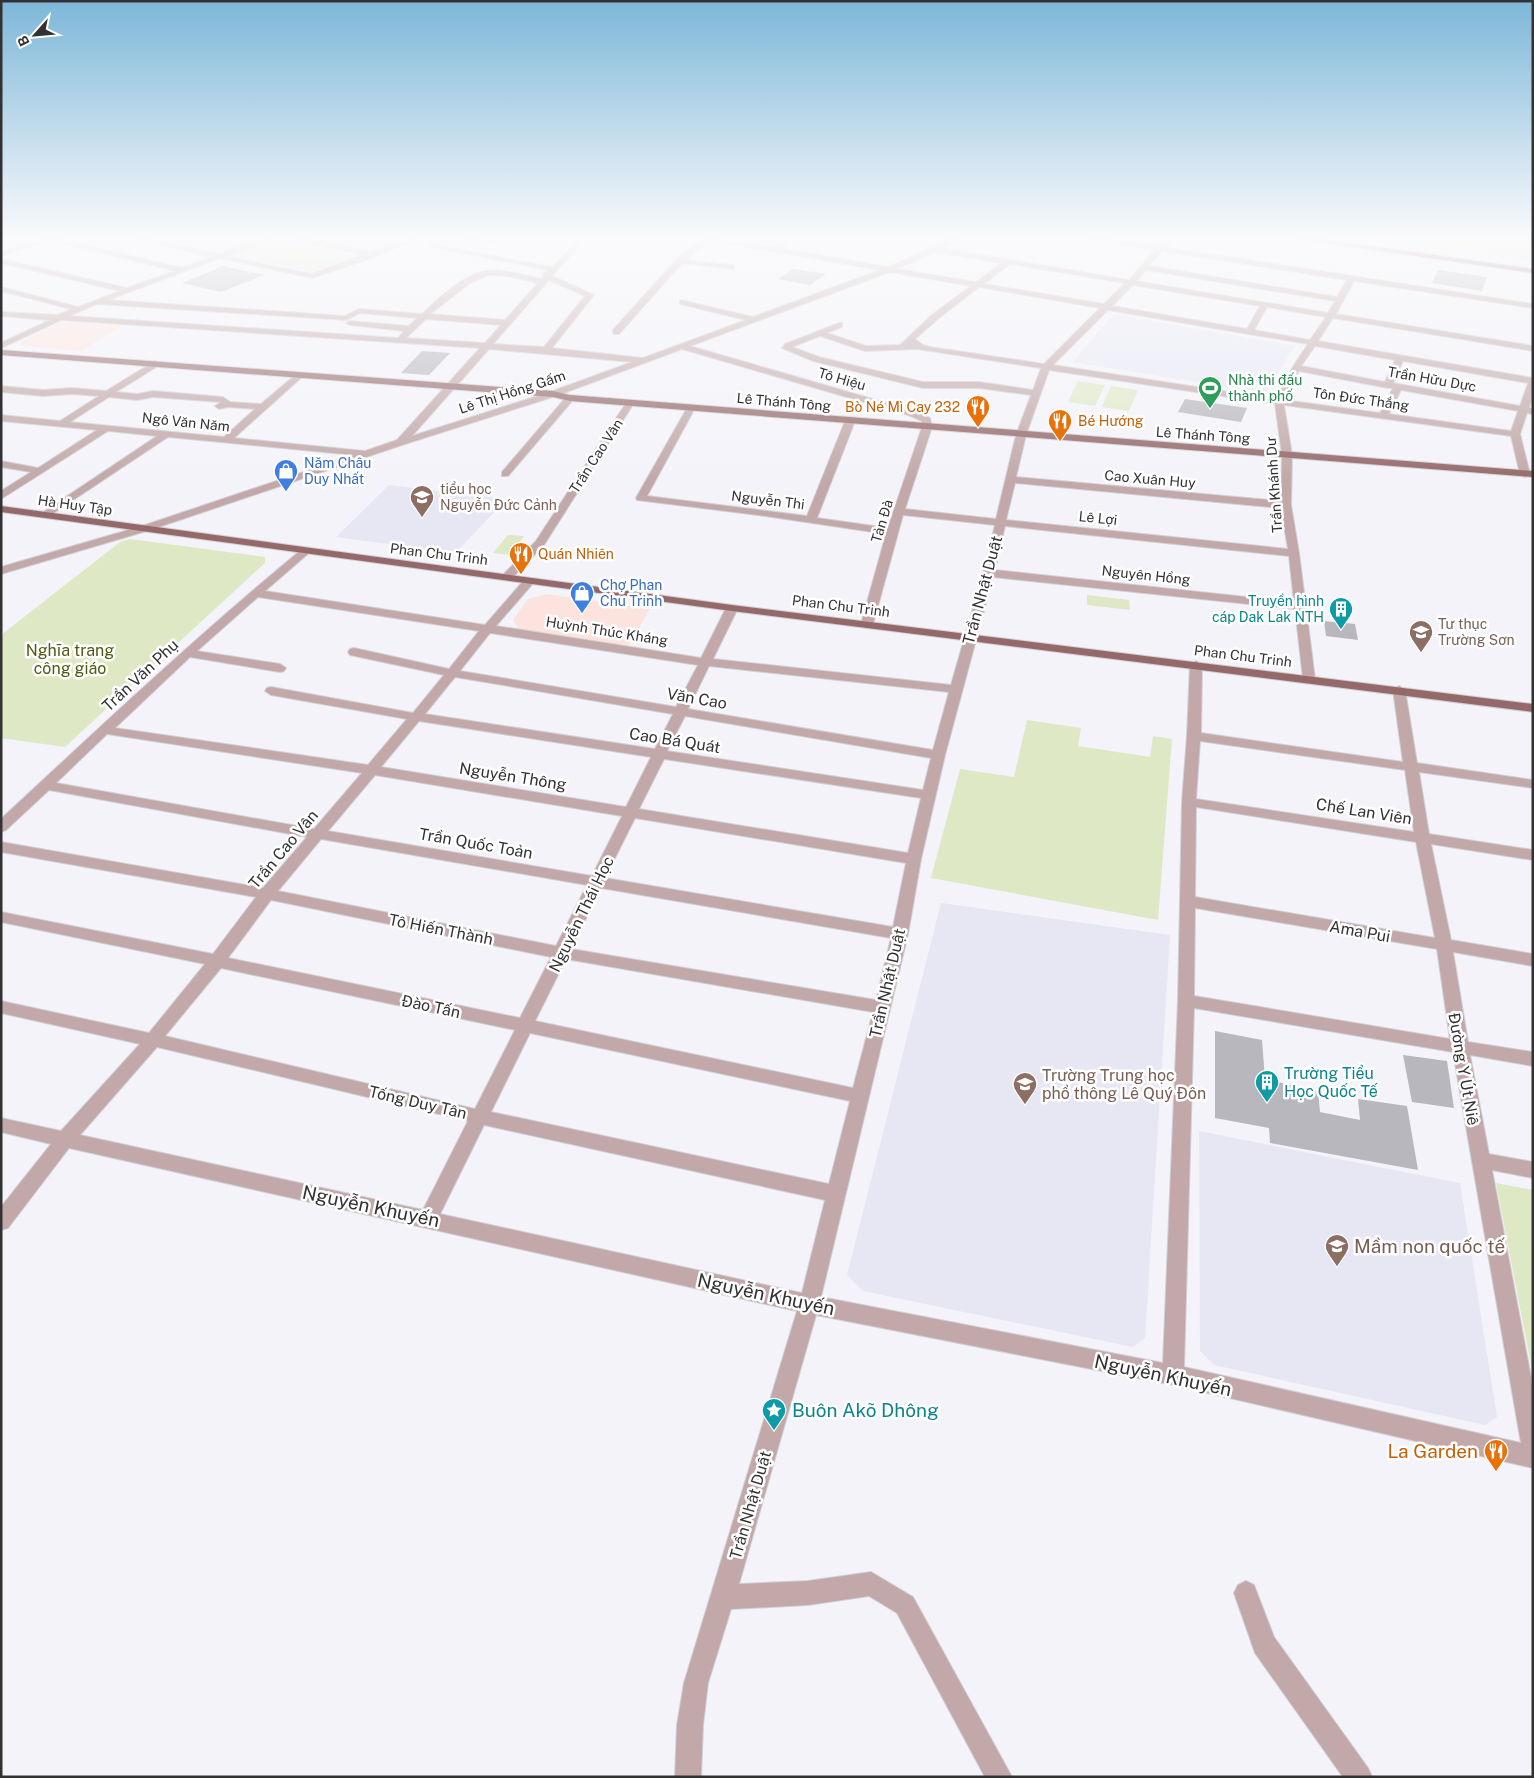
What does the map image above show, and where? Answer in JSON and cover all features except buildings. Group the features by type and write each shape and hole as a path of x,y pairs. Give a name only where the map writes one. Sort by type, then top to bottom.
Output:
{"main road":[{"name":"Lê Thánh Tông","path":"1,352 553,394 570,398 927,428 1529,474"},
{"name":"Hà Huy Tập","path":"1,509 146,528"},
{"name":"Phan Chu Trinh","path":"146,528 305,552 732,608 1533,708"}],"street":[{"path":"1,346 57,318 546,350 645,361"},
{"path":"320,318 410,329"},
{"path":"399,340 424,318"},
{"path":"438,318 508,323"},
{"path":"400,443 512,318"},
{"path":"546,350 572,318"},
{"path":"616,332 629,318"},
{"path":"748,318 756,320"},
{"name":"Lê Thị Hồng Gấm","path":"1,571 146,528 553,394 761,318"},
{"path":"903,347 934,318"},
{"name":"Trần Nhật Duật","path":"688,1777 690,1725 696,1683 809,1304 900,934 928,795 969,638 989,573 999,523 1021,435 1046,367 1093,318"},
{"path":"1174,318 1533,381 1528,410 1516,434 1529,474"},
{"path":"1250,331 1257,318"},
{"path":"1279,402 1311,343 1330,318"},
{"path":"1349,318 1533,348"},
{"path":"839,325 786,348 816,360 923,385 979,385 1036,393"},
{"path":"820,333 865,349 884,350 920,347"},
{"name":"Tôn Đức Thắng","path":"910,339 920,347 1046,367 1279,402 1516,434"},
{"path":"1470,348 1473,339"},
{"name":"Tô Hiệu","path":"684,347 911,413 927,420 927,428"},
{"path":"1388,385 1400,358"},
{"path":"61,424 155,364"},
{"name":"Trần Hữu Dực","path":"1296,368 1528,410"},
{"path":"226,440 299,376"},
{"path":"1,381 54,385 72,391"},
{"path":"1383,416 1392,402 1398,386"},
{"path":"1,388 42,393 72,391 107,394 137,397 143,401 201,406 228,404 263,407"},
{"path":"505,474 570,398"},
{"name":"Trần Khánh Dư","path":"1279,402 1287,455 1286,505 1294,553 1309,679"},
{"name":"Trần Cao Vân","path":"506,578 540,543 630,403"},
{"name":"Nguyễn Thi","path":"691,408 641,498 811,519 892,532"},
{"name":"Ngô Văn Năm","path":"1,418 369,454"},
{"path":"811,519 850,421"},
{"path":"1,496 107,428"},
{"name":"Tản Đà","path":"867,624 892,532 927,428"},
{"path":"46,515 166,434"},
{"path":"1,464 40,471"},
{"name":"Cao Xuân Huy","path":"1011,480 1286,505"},
{"name":"Lê Lợi","path":"899,512 1294,553"},
{"name":"Trần Văn Phụ","path":"1,827 187,653 254,593 305,552"},
{"name":"Nguyên Hồng","path":"989,573 1300,606"},
{"name":"Trần Cao Vân","path":"1,1222 66,1140 153,1040 217,961 267,894 529,581"},
{"name":"Huỳnh Thúc Kháng","path":"254,593 705,662 957,689"},
{"name":"Nguyễn Thái Học","path":"428,1219 526,1026 732,608"},
{"name":"Văn Cao","path":"354,652 452,673 938,755"},
{"path":"187,653 280,668"},
{"path":"1173,1375 1186,1000 1190,802 1196,665"},
{"name":"Cao Bá Quát","path":"271,690 416,717 928,795"},
{"name":"Đường Y Út Niê","path":"1399,690 1422,838 1444,945 1480,1160 1533,1448"},
{"name":"Nguyễn Thông","path":"105,730 372,770 630,814 914,859"},
{"path":"1194,736 1533,784"},
{"name":"Trần Quốc Toản","path":"46,785 318,834 900,934"},
{"name":"Chế Lan Viên","path":"1190,802 1533,855"},
{"name":"Tô Hiến Thành","path":"1,847 267,894 562,953 882,1007"},
{"name":"Ama Pui","path":"1187,901 1533,960"},
{"name":"Đào Tấn","path":"1,917 860,1096"},
{"path":"1186,1000 1533,1059"},
{"name":"Tống Duy Tân","path":"1,1007 153,1040 480,1117 836,1194"},
{"name":"Nguyễn Khuyến","path":"1,1125 809,1304 1173,1375 1533,1457"},
{"path":"1480,1160 1533,1170"},
{"path":"723,1597 808,1593 871,1584 905,1605 999,1777"},
{"path":"1246,1593 1264,1644 1359,1777"}],"shaded area":[{"path":"1110,318 1136,318 1295,346 1265,393 1073,362"},
{"path":"60,323 123,325 81,351 22,346 21,342"},
{"name":"tiểu học Nguyễn Đức Cảnh","path":"389,485 507,499 455,553 336,537"},
{"name":"Chợ Phan Chu Trinh","path":"547,594 650,609 628,646 519,630 513,620 528,599"},
{"name":"Trường Trung học phổ thông Lê Quý Đôn","path":"941,903 1170,935 1145,1338 1133,1347 863,1291 847,1275"},
{"name":"Mầm non quốc tế","path":"1199,1131 1460,1183 1497,1417 1485,1425 1214,1365 1200,1351"}],"green space":[{"path":"1078,381 1105,385 1095,406 1068,402"},
{"path":"1111,386 1138,390 1129,411 1102,407"},
{"path":"508,535 524,536 510,555 493,553"},
{"name":"Nghĩa trang công giáo","path":"130,539 265,557 265,563 65,747 1,738 1,635 120,542"},
{"path":"1087,595 1129,600 1130,610 1087,605"},
{"path":"1027,720 1081,728 1078,746 1150,757 1153,736 1172,739 1158,920 931,878 960,769 1014,777"},
{"path":"1496,1183 1533,1190 1533,1375"}],"place":[{"name":"Nhà thi đấu thành phố","path":"1210,409"},
{"name":"Bò Né Mì Cay 232","path":"978,428"},
{"name":"Bé Hướng","path":"1060,442"},
{"name":"Năm Châu Duy Nhất","path":"286,492"},
{"name":"tiểu học Nguyễn Đức Cảnh","path":"422,518"},
{"name":"Quán Nhiên","path":"521,575"},
{"name":"Chợ Phan Chu Trinh","path":"582,614"},
{"name":"Truyền hình cáp Dak Lak NTH","path":"1341,630"},
{"name":"Tư thục Trường Sơn","path":"1421,653"},
{"name":"Trường Tiểu Học Quốc Tế","path":"1267,1103"},
{"name":"Trường Trung học phổ thông Lê Quý Đôn","path":"1025,1105"},
{"name":"Mầm non quốc tế","path":"1337,1267"},
{"name":"Buôn Akõ Dhông","path":"774,1431"},
{"name":"La Garden","path":"1496,1472"}]}
